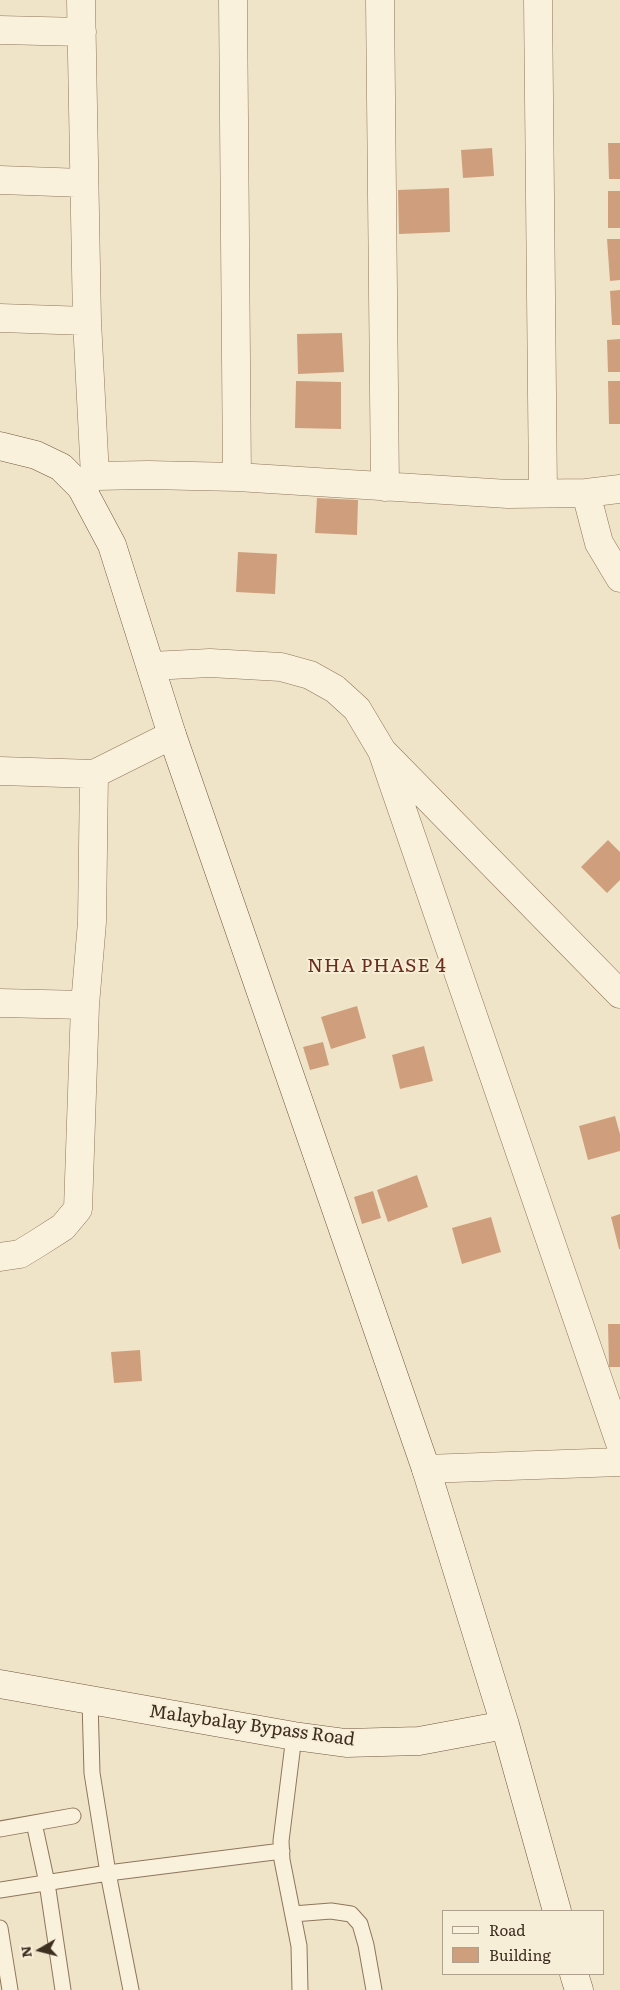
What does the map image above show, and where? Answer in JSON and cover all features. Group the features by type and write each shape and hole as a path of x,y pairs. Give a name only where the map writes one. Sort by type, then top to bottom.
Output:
{"street":[{"path":"81,0 88,482 112,546 172,735 426,1468 504,1725 557,1910"},
{"path":"233,0 237,477"},
{"path":"380,0 385,487"},
{"path":"538,0 543,492"},
{"path":"0,30 82,32"},
{"path":"0,180 84,183"},
{"path":"0,318 87,321"},
{"path":"0,446 36,455 88,482 148,475 237,477 508,494 543,492 586,493 620,490"},
{"path":"586,493 598,543 620,578"},
{"path":"151,666 248,664 281,667 310,675 335,689 357,709 382,751 620,1443"},
{"path":"0,771 94,774 172,735"},
{"path":"382,751 620,994"},
{"path":"0,1257 20,1254 63,1228 78,1209 85,1005 92,922 94,774"},
{"path":"0,1003 85,1005"},
{"path":"426,1468 620,1462"},
{"name":"Malaybalay Bypass Road","path":"0,1684 294,1736 346,1743 384,1743 419,1740 504,1725"},
{"path":"574,1975 579,1990"}],"lane":[{"path":"90,1701 92,1774 108,1873 131,1990"},
{"path":"294,1736 285,1800 282,1851 299,1946 300,1990"},
{"path":"0,1829 73,1816"},
{"path":"34,1822 47,1883 63,1990"},
{"path":"0,1890 108,1873 282,1851"},
{"path":"293,1914 331,1911 351,1914 360,1924 366,1945 374,1990"},
{"path":"0,1928 10,1990"}],"building":[{"path":"608,143 620,143 620,179 609,179"},
{"path":"492,148 494,176 463,178 461,150"},
{"path":"449,188 450,232 399,234 398,190"},
{"path":"608,191 620,191 620,228 608,228"},
{"path":"607,239 620,239 620,280 610,281"},
{"path":"620,290 620,325 612,325 610,291"},
{"path":"342,333 344,372 298,374 297,334"},
{"path":"620,339 620,372 608,372 607,340"},
{"path":"296,381 341,382 341,429 295,428"},
{"path":"608,381 620,381 620,424 609,424"},
{"path":"317,498 358,500 357,535 315,533"},
{"path":"238,552 277,554 275,594 236,592"},
{"path":"608,840 620,852 620,880 607,893 581,867"},
{"path":"357,1006 366,1038 331,1049 321,1017"},
{"path":"323,1042 329,1065 310,1070 303,1047"},
{"path":"424,1046 433,1081 400,1089 392,1055"},
{"path":"615,1116 620,1134 620,1151 588,1160 579,1126"},
{"path":"417,1175 428,1207 388,1222 377,1190"},
{"path":"373,1191 381,1218 362,1224 354,1197"},
{"path":"620,1214 620,1249 619,1249 611,1217"},
{"path":"491,1217 501,1252 462,1264 452,1228"},
{"path":"608,1324 620,1324 620,1367 609,1367"},
{"path":"140,1350 142,1381 114,1383 111,1352"}],"district":[{"name":"NHA PHASE 4","path":"377,966"}]}
